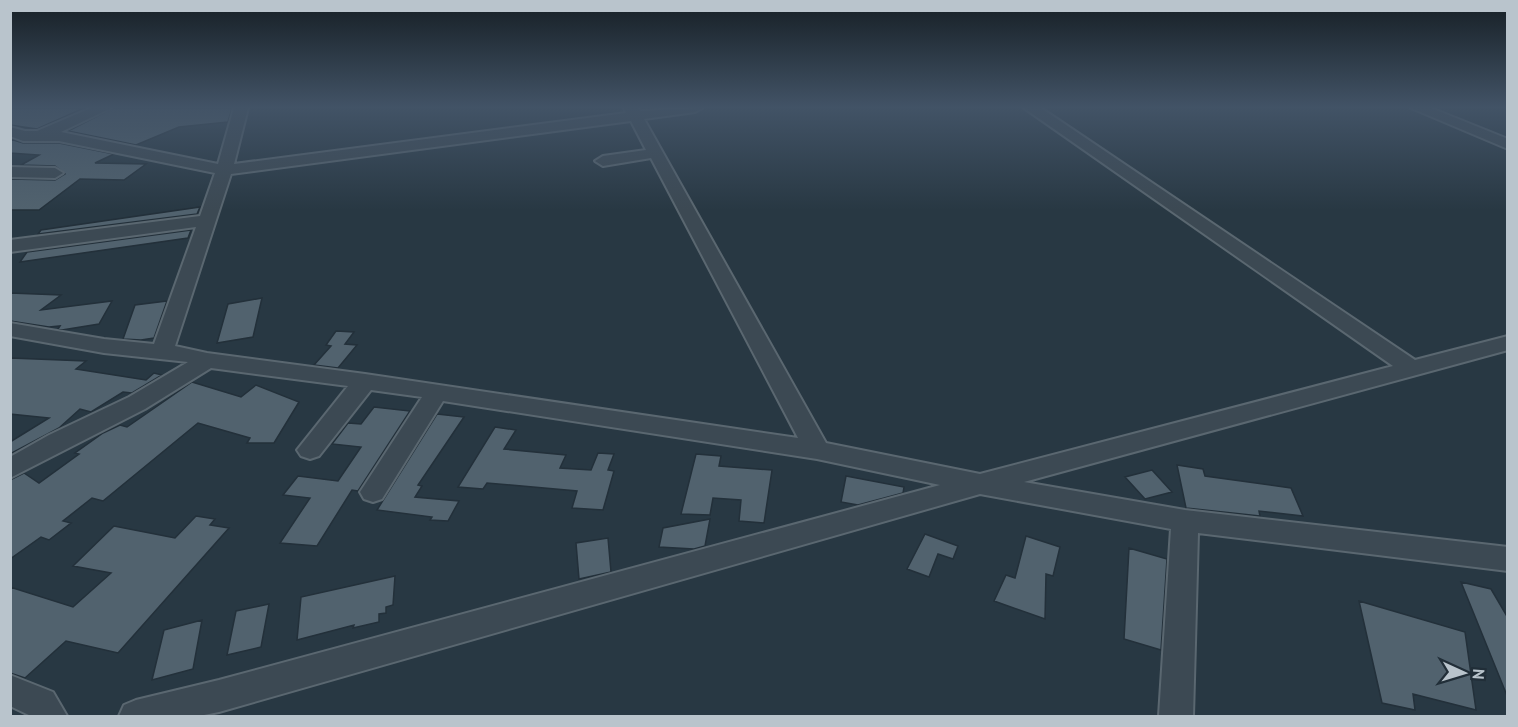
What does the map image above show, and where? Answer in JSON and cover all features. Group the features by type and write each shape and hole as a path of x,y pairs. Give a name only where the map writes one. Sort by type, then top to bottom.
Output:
{"street":[{"path":"88,142 224,170 422,142"},
{"path":"162,352 232,142"},
{"path":"649,142 817,450"},
{"path":"1081,142 1411,368"},
{"path":"603,161 655,153"},
{"path":"10,172 55,173"},
{"path":"10,246 207,220"},
{"path":"10,329 104,346 181,353 207,360 365,381 817,450 981,484 1185,521 1508,559"},
{"path":"136,717 208,706 981,484 1508,342"},
{"path":"10,469 58,441 137,403 207,360"},
{"path":"310,450 365,381"},
{"path":"373,492 437,392"},
{"path":"1176,717 1185,521"},
{"path":"10,690 41,703 50,717"}],"building":[{"path":"10,142 59,143 114,154 95,163 146,164 124,180 80,179 39,210 10,210 10,179 55,180 65,174 55,166 21,165 39,155 10,153"},
{"path":"121,142 143,142 136,145"},
{"path":"200,207 197,214 38,234 41,230"},
{"path":"191,230 188,238 20,262 27,252"},
{"path":"10,293 61,295 41,310 112,301 99,324 62,330 58,329 60,326 49,327 10,321"},
{"path":"262,298 253,337 217,343 228,304"},
{"path":"167,301 154,338 123,339 135,305"},
{"path":"336,331 354,332 345,344 357,345 338,368 314,365 331,346 326,345"},
{"path":"10,358 86,361 76,369 146,380 154,373 162,375 132,393 123,392 91,412 80,409 59,428 10,454 10,442 49,418 10,414"},
{"path":"192,382 241,397 256,385 299,402 274,443 247,443 250,438 198,423 103,501 92,498 63,521 71,523 49,540 41,537 10,559 10,480 24,473 39,483 103,433 120,425 127,427"},
{"path":"374,407 410,411 358,491 352,490 317,546 280,543 310,498 283,495 298,476 338,481 361,447 332,444 348,423 361,424"},
{"path":"437,414 464,417 418,485 422,486 415,497 459,501 448,521 377,510"},
{"path":"495,427 516,430 504,449 566,455 560,468 591,470 598,453 614,454 608,470 614,471 603,510 572,508 577,491 487,483 483,489 458,487"},
{"path":"696,454 721,456 719,466 772,470 764,523 739,521 741,500 713,498 710,515 681,514"},
{"path":"1177,465 1203,469 1205,476 1291,488 1303,516 1259,511 1260,516 1186,508"},
{"path":"1152,470 1172,492 1145,499 1125,477"},
{"path":"846,476 904,487 903,493 858,505 841,502"},
{"path":"196,516 215,519 210,525 229,528 118,653 66,641 25,678 10,673 10,587 73,607 111,573 73,566 114,526 175,538"},
{"path":"710,519 705,546 694,549 659,547 663,528"},
{"path":"925,534 958,546 953,559 938,554 929,577 907,569"},
{"path":"1026,536 1060,547 1053,576 1046,574 1045,619 994,601 1006,575 1015,578"},
{"path":"608,538 611,572 579,579 576,543"},
{"path":"1129,548 1167,559 1161,650 1124,639"},
{"path":"395,576 393,605 386,607 386,613 379,614 379,622 353,628 354,625 297,640 301,597"},
{"path":"1461,582 1491,589 1508,618 1508,698"},
{"path":"1359,601 1465,632 1476,710 1413,694 1415,710 1382,703"},
{"path":"269,604 261,647 227,655 236,611"},
{"path":"202,620 193,669 152,680 164,630"}]}
